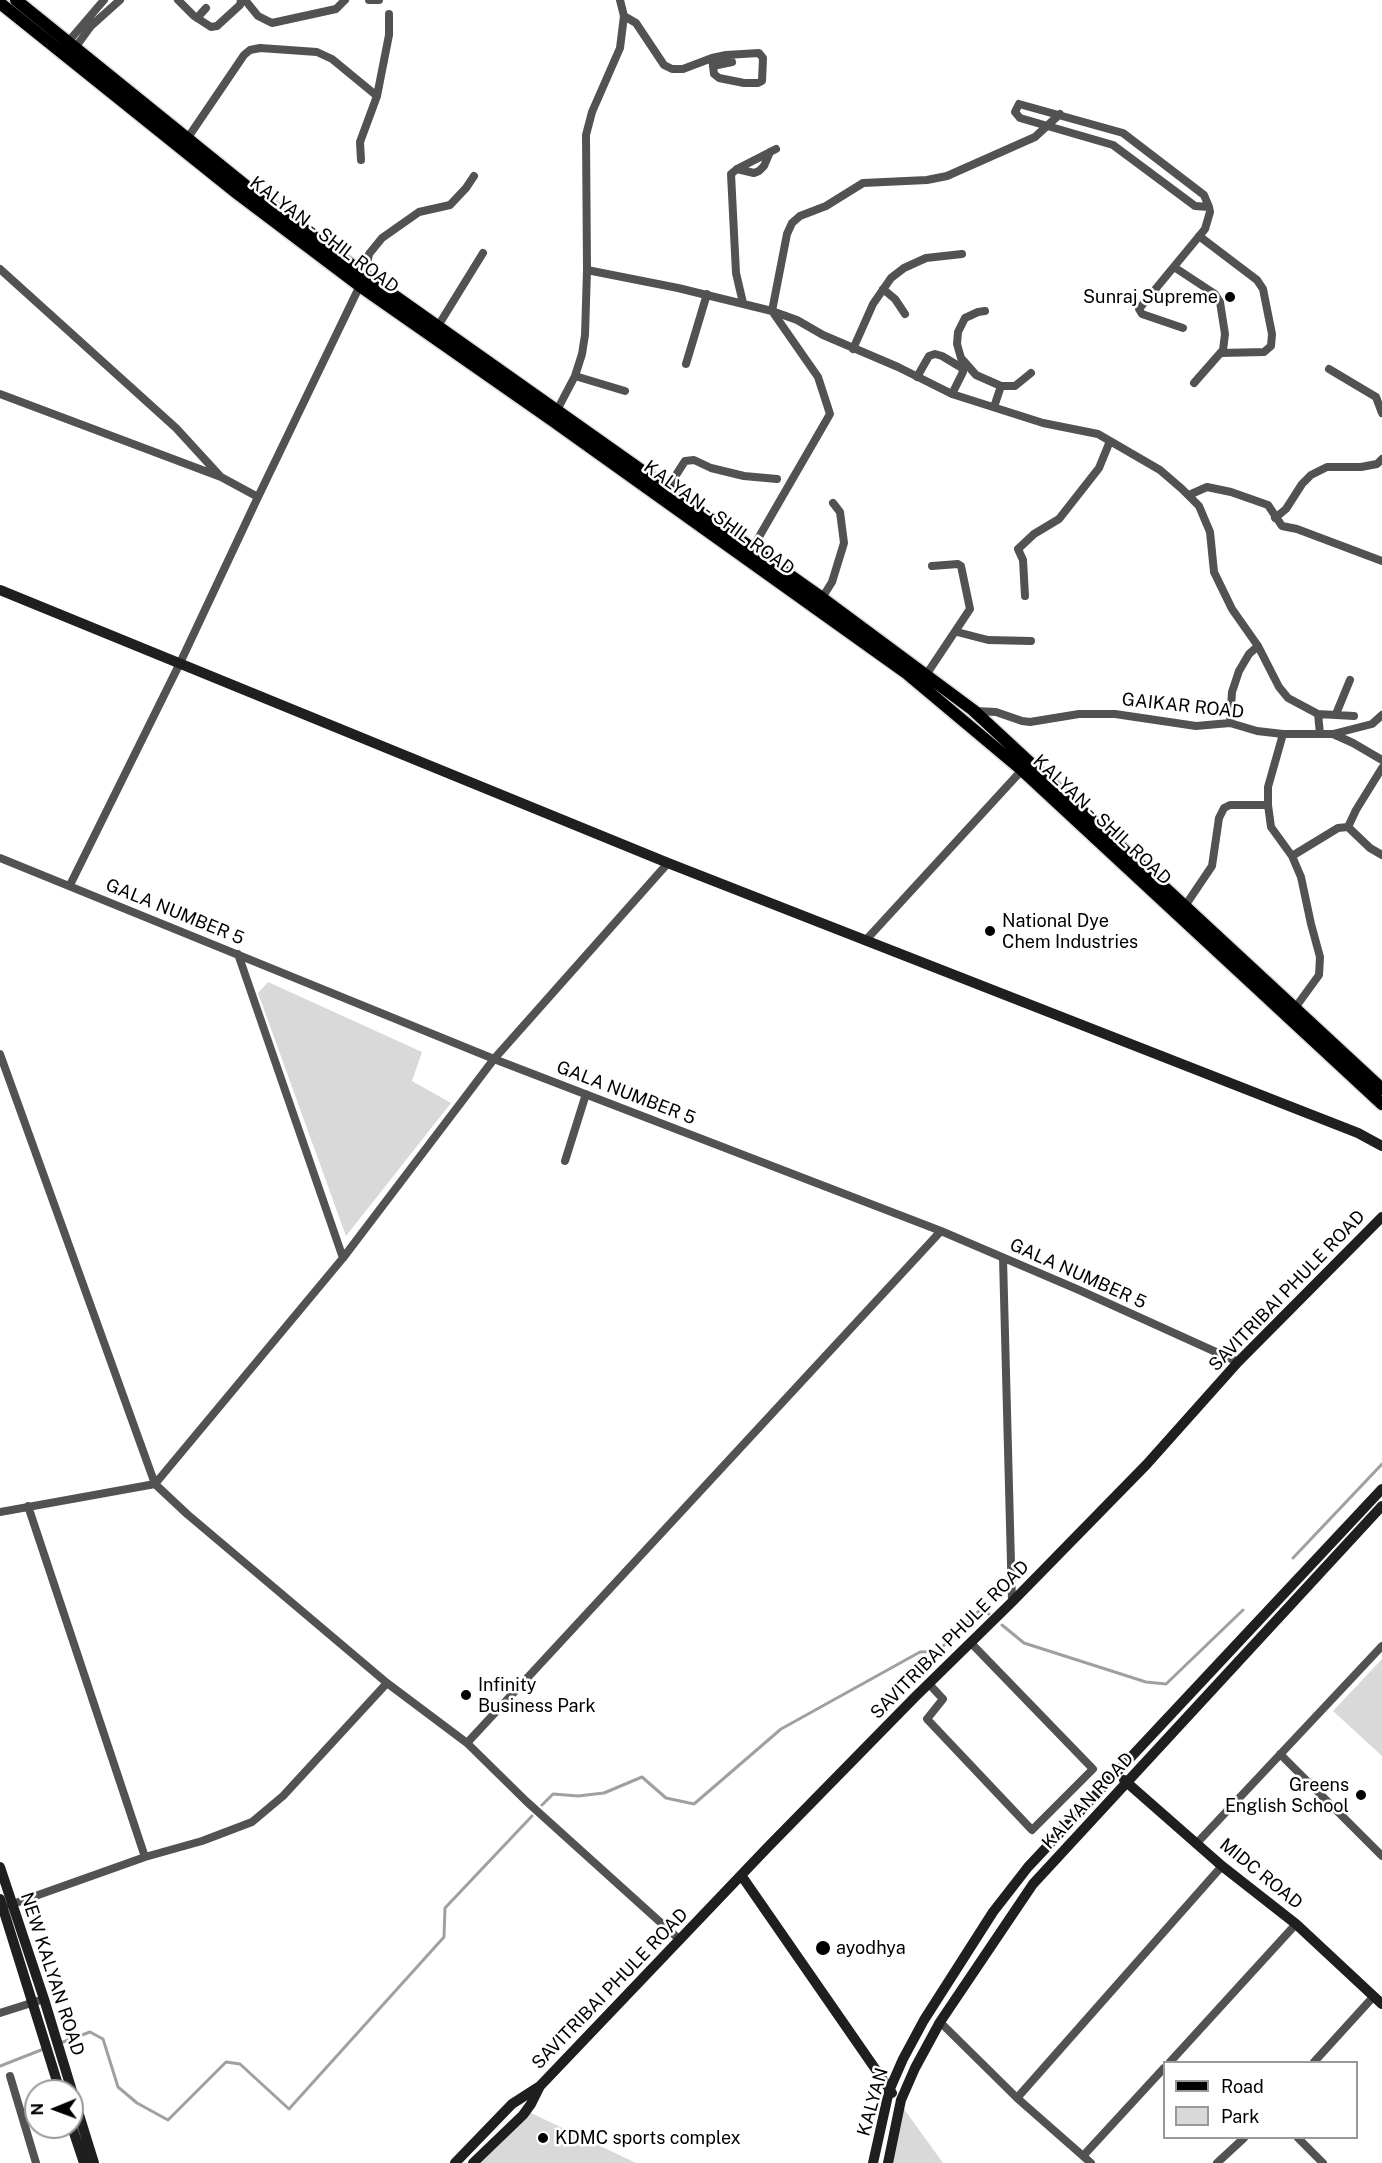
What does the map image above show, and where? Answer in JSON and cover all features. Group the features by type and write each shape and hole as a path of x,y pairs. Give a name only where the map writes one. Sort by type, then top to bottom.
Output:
{"main road":[{"name":"KALYAN - SHIL ROAD","path":"16,0 363,280 438,326 555,415 905,672 1022,770 1220,947 1382,1104"},
{"name":"KALYAN - SHIL ROAD","path":"0,3 238,195 555,415 667,489 822,598 973,710 1185,906 1220,947 1295,1008 1382,1089"}],"street":[{"path":"71,45 104,0"},
{"path":"71,45 120,0"},
{"path":"178,0 209,27 217,26 243,0 258,16 272,23 336,9 345,0"},
{"path":"369,0 379,0"},
{"path":"555,415 575,376 585,335 586,135 592,112 620,48 624,16 620,0"},
{"path":"197,18 206,8"},
{"path":"361,160 360,142 377,96 389,35 389,14"},
{"path":"624,16 636,23 664,65 672,69 683,69 712,62 726,55 759,53 763,58 762,81 744,83 719,78 715,75 712,62"},
{"path":"187,139 250,50 260,48 317,52 332,59 377,96"},
{"path":"712,62 732,62"},
{"path":"1183,328 1139,311 1205,229 1210,213 1209,207 1204,195 1123,133 1022,104 1017,106 1015,112 1020,118 1107,143 1195,206 1209,207"},
{"path":"752,549 830,414 818,377 771,311 787,234 792,223 800,216 825,206 863,183 927,180 947,176 1035,137 1060,114"},
{"path":"1107,143 1111,129"},
{"path":"1124,153 1133,140"},
{"path":"743,303 736,273 731,174 773,151"},
{"path":"70,885 180,663 363,280 369,254 382,238 419,212 450,205 474,176"},
{"path":"1199,236 1257,280 1263,289 1272,334 1271,346 1264,351 1221,353"},
{"path":"438,326 483,253"},
{"path":"853,349 873,304 891,278 926,258 962,254"},
{"path":"1174,267 1218,297 1226,334 1226,343 1221,353 1194,383"},
{"path":"0,269 176,428 221,477"},
{"path":"587,270 707,294 797,320 823,335 952,394 1043,423 1098,434 1160,470 1199,506 1210,532 1214,572 1232,609 1258,646 1279,687 1288,698 1318,714 1354,716"},
{"path":"883,289 895,299 905,314"},
{"path":"686,364 707,294"},
{"path":"985,311 965,318 958,332 957,344 961,358 976,375 1001,386 1015,386 1031,374"},
{"path":"917,377 929,356 935,354 942,356 962,368 963,372 952,394"},
{"path":"1329,369 1376,397 1382,412"},
{"path":"575,376 625,391"},
{"path":"994,407 1001,386"},
{"path":"0,394 221,477 258,497"},
{"path":"1024,596 1023,560 1018,549 1042,529 1059,519 1099,468 1110,441"},
{"path":"1275,518 1286,509 1302,484 1311,475 1328,467 1362,467 1377,464 1382,459"},
{"path":"667,489 685,461 694,460 711,468 744,476 777,479"},
{"path":"1189,495 1207,487 1231,492 1268,505 1282,526 1297,529 1382,561"},
{"path":"822,598 832,582 844,543 840,512 833,503"},
{"path":"926,675 957,632 970,609 961,566 958,564 932,566"},
{"path":"0,590 668,863 1358,1133 1382,1146"},
{"path":"957,632 988,640 1031,642"},
{"path":"1230,723 1232,692 1239,671 1249,654 1258,646"},
{"path":"1336,714 1350,680"},
{"path":"963,721 973,710"},
{"name":"GAIKAR ROAD","path":"973,710 996,712 1022,722 1096,713 1196,726 1230,723 1257,731 1283,734 1333,734"},
{"path":"1318,714 1320,734"},
{"path":"1333,734 1372,724 1382,715"},
{"path":"1283,734 1268,787 1271,827 1292,856 1300,877 1320,957 1319,975 1295,1008"},
{"path":"1333,734 1382,760"},
{"path":"1348,827 1382,768"},
{"path":"865,941 1022,770"},
{"path":"1185,906 1212,866 1219,818 1224,808 1230,805 1268,805"},
{"path":"1292,856 1338,828 1348,827 1370,848 1382,855"},
{"name":"GALA NUMBER 5","path":"0,858 494,1059 941,1231 1239,1362"},
{"path":"0,1512 155,1484 343,1258 494,1059 668,863"},
{"path":"238,954 343,1258"},
{"path":"0,1054 155,1484 187,1514 387,1683 467,1743 526,1801 680,1940"},
{"path":"565,1161 586,1094"},
{"name":"SAVITRIBAI PHULE ROAD","path":"455,2163 512,2104 540,2086 741,1875 1147,1464 1239,1362 1382,1217"},
{"path":"467,1743 941,1231"},
{"path":"1003,1258 1012,1602"},
{"name":"KALYAN ROAD","path":"924,2020 993,1912 1028,1867 1382,1489"},
{"path":"28,1506 145,1857"},
{"name":"KALYAN ROAD","path":"888,2163 901,2100 915,2068 940,2022 1033,1884 1382,1506"},
{"path":"929,1684 943,1699 927,1719 1032,1830 1093,1769 971,1643"},
{"path":"1196,1844 1382,1646"},
{"path":"5,1904 145,1857 202,1841 252,1822 283,1797 387,1683"},
{"path":"1280,1754 1382,1856"},
{"name":"MIDC ROAD","path":"1115,1774 1128,1782 1222,1866 1296,1924 1378,2000"},
{"path":"1048,1846 1058,1857"},
{"path":"1017,2098 1222,1866"},
{"name":"NEW KALYAN ROAD","path":"0,1867 5,1904 32,2003 56,2079"},
{"path":"741,1875 889,2091 901,2100"},
{"name":"NEW KALYAN ROAD","path":"5,1904 44,1999 68,2079"},
{"path":"1171,2061 1296,1924"},
{"path":"0,2013 44,1999"},
{"path":"1315,2061 1378,2000"},
{"name":"KALYAN","path":"873,2163 889,2091 924,2020"},
{"path":"940,2022 1017,2098 1091,2163"},
{"path":"1083,2156 1163,2069"},
{"path":"10,2076 36,2163"},
{"name":"SAVITRIBAI PHULE ROAD","path":"473,2163 523,2115 540,2086"},
{"name":"NEW KALYAN ROAD","path":"79,2139 93,2163"},
{"name":"NEW KALYAN ROAD","path":"83,2139 84,2163"},
{"path":"1217,2163 1243,2139"},
{"path":"1299,2139 1323,2163"}],"green space":[{"path":"268,982 422,1052 412,1081 451,1103 346,1236 258,993"},
{"path":"1382,1659 1382,1756 1333,1711"},
{"path":"904,2109 943,2163 892,2163"},
{"name":"KDMC sports complex","path":"529,2112 636,2163 478,2163"}],"waterway":[{"path":"1293,1558 1382,1464"},
{"path":"542,1805 553,1794 578,1796 604,1793 642,1777 666,1798 694,1804 781,1729 920,1652 938,1651 982,1608 989,1614"},
{"path":"1002,1625 1024,1643 1146,1682 1166,1684 1243,1610"},
{"path":"63,2042 90,2032 103,2039 118,2087 137,2103 168,2120 226,2062 240,2064 289,2109 444,1937 445,1908 532,1816"},
{"path":"0,2066 41,2050"}],"place":[{"name":"Sunraj Supreme","path":"1230,297"},
{"name":"National Dye Chem Industries","path":"990,931"},
{"name":"Infinity Business Park","path":"466,1695"},
{"name":"Greens English School","path":"1361,1795"},
{"name":"ayodhya","path":"823,1948"},
{"name":"KDMC sports complex","path":"543,2138"}]}
